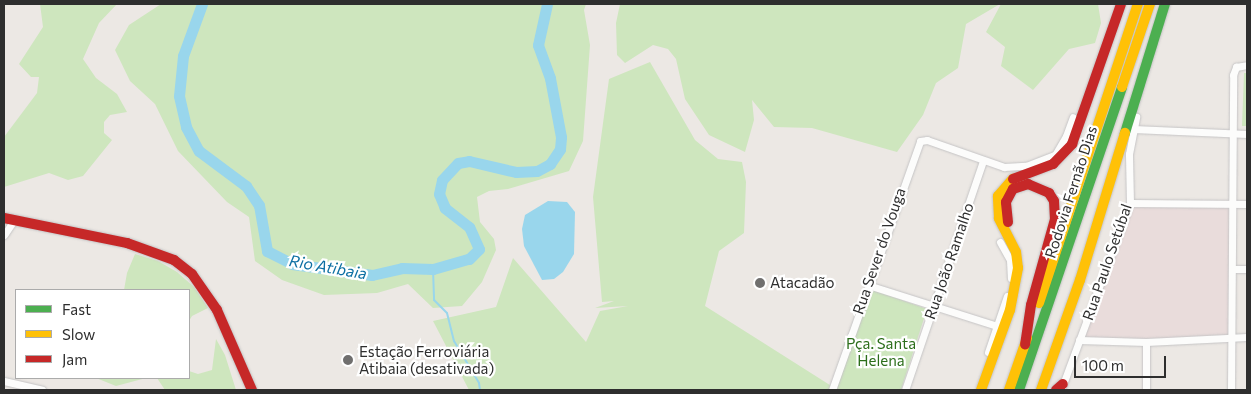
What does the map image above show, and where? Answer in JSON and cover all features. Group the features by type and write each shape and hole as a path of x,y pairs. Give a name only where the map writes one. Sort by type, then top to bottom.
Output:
{"main road":[{"path":"981,390 1010,310 1018,268 1016,252 999,218 998,196 1016,176 1053,164 1072,144 1121,4"},
{"name":"Rodovia Fernão Dias","path":"1009,390 1138,4"},
{"name":"Rodovia Fernão Dias","path":"1019,390 1150,4"},
{"path":"1041,390 1165,4"},
{"path":"988,390 1016,312 1025,266 1022,251 1007,220 1006,202 1014,189 1028,184 1049,193 1054,201 1055,219 1031,305 1025,345"},
{"path":"9,219 127,243 174,260 192,274 213,303 252,390"}],"street":[{"name":"Rua Paulo Setúbal","path":"1060,388 1130,203 1130,154 1133,129 1147,63"},
{"path":"1231,390 1233,75 1236,67 1247,65"},
{"path":"983,160 1013,168 1042,162 1061,147 1073,117"},
{"path":"1133,129 1247,134"},
{"name":"Rua Sever do Vouga","path":"832,390 920,141 927,140 983,160"},
{"name":"Rua João Ramalho","path":"905,390 983,160"},
{"path":"1130,203 1247,204"},
{"path":"4,235 9,219"},
{"path":"975,390 997,326 1011,272 1007,250 1000,242"},
{"path":"1232,269 1247,269"},
{"path":"868,285 997,326"},
{"path":"1079,340 1146,342 1247,337"},
{"path":"1146,342 1146,390"},
{"path":"4,381 42,390"}],"shaded area":[{"path":"1130,203 1232,204 1230,337 1079,340"}],"green space":[{"path":"40,4 117,4 99,23 83,59 96,78 117,94 127,112 110,115 104,122 104,133 112,140 83,176 68,180 49,173 4,187 4,137 37,93 39,77 31,77 19,64 43,27"},
{"path":"161,4 586,4 584,10 590,45 583,141 569,171 508,189 489,191 477,197 480,222 494,239 496,250 482,282 462,306 433,308 408,284 377,293 324,295 282,280 255,261 249,217 227,202 178,151 155,104 130,81 115,50 129,25"},
{"path":"620,4 1000,4 966,24 958,68 936,83 923,115 897,152 812,128 774,127 752,100 754,120 745,152 709,135 685,99 676,59 668,49 653,45 625,63 617,55 616,23"},
{"path":"1001,4 1098,4 1101,23 1095,43 1069,49 1033,90 1001,66 1005,47 986,32"},
{"path":"650,62 695,140 718,159 742,162 746,182 744,233 719,251 705,306 833,387 832,390 469,390 433,321 496,307 513,258 586,342 600,311 628,306 595,308 614,301 602,302 593,197 609,79"},
{"path":"1244,73 1247,73 1247,126 1242,126"},
{"path":"135,254 158,261 177,272 194,287 208,308 192,316 190,319 190,289 124,289 127,273"},
{"name":"Pça. Santa Helena","path":"873,290 927,309 901,390 835,390 868,295"},
{"path":"216,339 225,355 236,390 165,390 158,379 190,379 190,371 198,374 212,370"},
{"path":"98,379 142,379 116,386"}],"water":[{"path":"548,201 567,202 575,212 574,254 563,272 554,279 542,280 524,246 522,229 525,215"}],"waterway":[{"name":"Rio Atibaia","path":"202,4 183,56 179,96 186,127 199,151 246,186 259,205 267,251 292,264 372,275 402,268 433,269 469,259 479,249 469,227 445,208 439,194 442,180 458,163 469,161 516,172 537,171 550,164 560,149 561,137 550,78 538,45 547,4"},
{"path":"433,269 434,300 447,313 454,341 479,383 480,390"}],"traffic: fast":[{"path":"1125,133 1165,4"},
{"path":"1019,390 1122,87"}],"traffic: slow":[{"path":"1039,303 1138,4"},
{"path":"1122,87 1150,4"},
{"path":"1041,390 1080,280 1125,133"},
{"path":"981,390 1010,310 1018,268 1016,252 999,218 998,196 1013,179"},
{"path":"1009,390 1027,338"}],"traffic: jam":[{"path":"1013,179 1053,164 1072,144 1121,4"},
{"path":"1008,222 1006,202 1013,189 1028,184 1049,193 1054,201 1055,219 1031,305 1025,345"},
{"path":"4,218 127,243 174,260 192,274 217,310 252,390"},
{"path":"1056,390 1063,384"}],"place":[{"name":"Atacadão","path":"760,283"},
{"name":"Estação Ferroviária Atibaia (desativada)","path":"348,360"}]}
